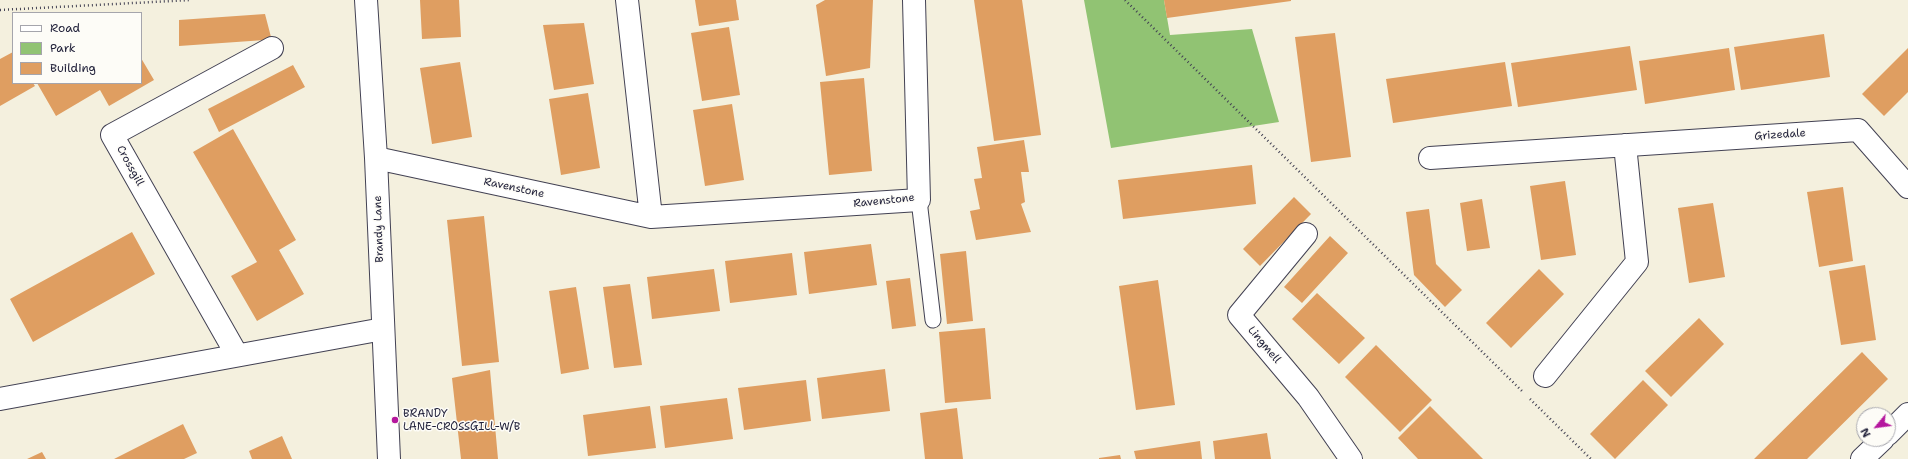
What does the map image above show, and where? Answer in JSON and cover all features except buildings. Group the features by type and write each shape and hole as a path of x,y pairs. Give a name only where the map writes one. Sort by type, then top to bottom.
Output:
{"street":[{"name":"Brandy Lane","path":"366,0 376,158 389,459"},
{"path":"627,0 651,218"},
{"name":"Ravenstone","path":"376,158 651,218 919,200 914,0"},
{"name":"Crossgill","path":"237,355 112,135 272,48"},
{"name":"Grizedale","path":"1430,158 1858,130 1908,187"},
{"path":"1545,376 1637,262 1625,145"},
{"name":"Lingmell","path":"1306,234 1239,315 1308,397 1351,459"},
{"path":"0,399 383,328"},
{"path":"1896,426 1908,414"},
{"path":"1862,459 1875,447"}],"lane":[{"path":"919,200 933,320"}],"path":[{"path":"0,10 191,0"},
{"path":"1125,0 1522,392"},
{"path":"1528,397 1590,459"}],"green space":[{"path":"1084,0 1164,0 1170,35 1252,29 1279,122 1111,148"}],"place":[{"name":"BRANDY LANE-CROSSGILL-W/B","path":"395,420"}]}
